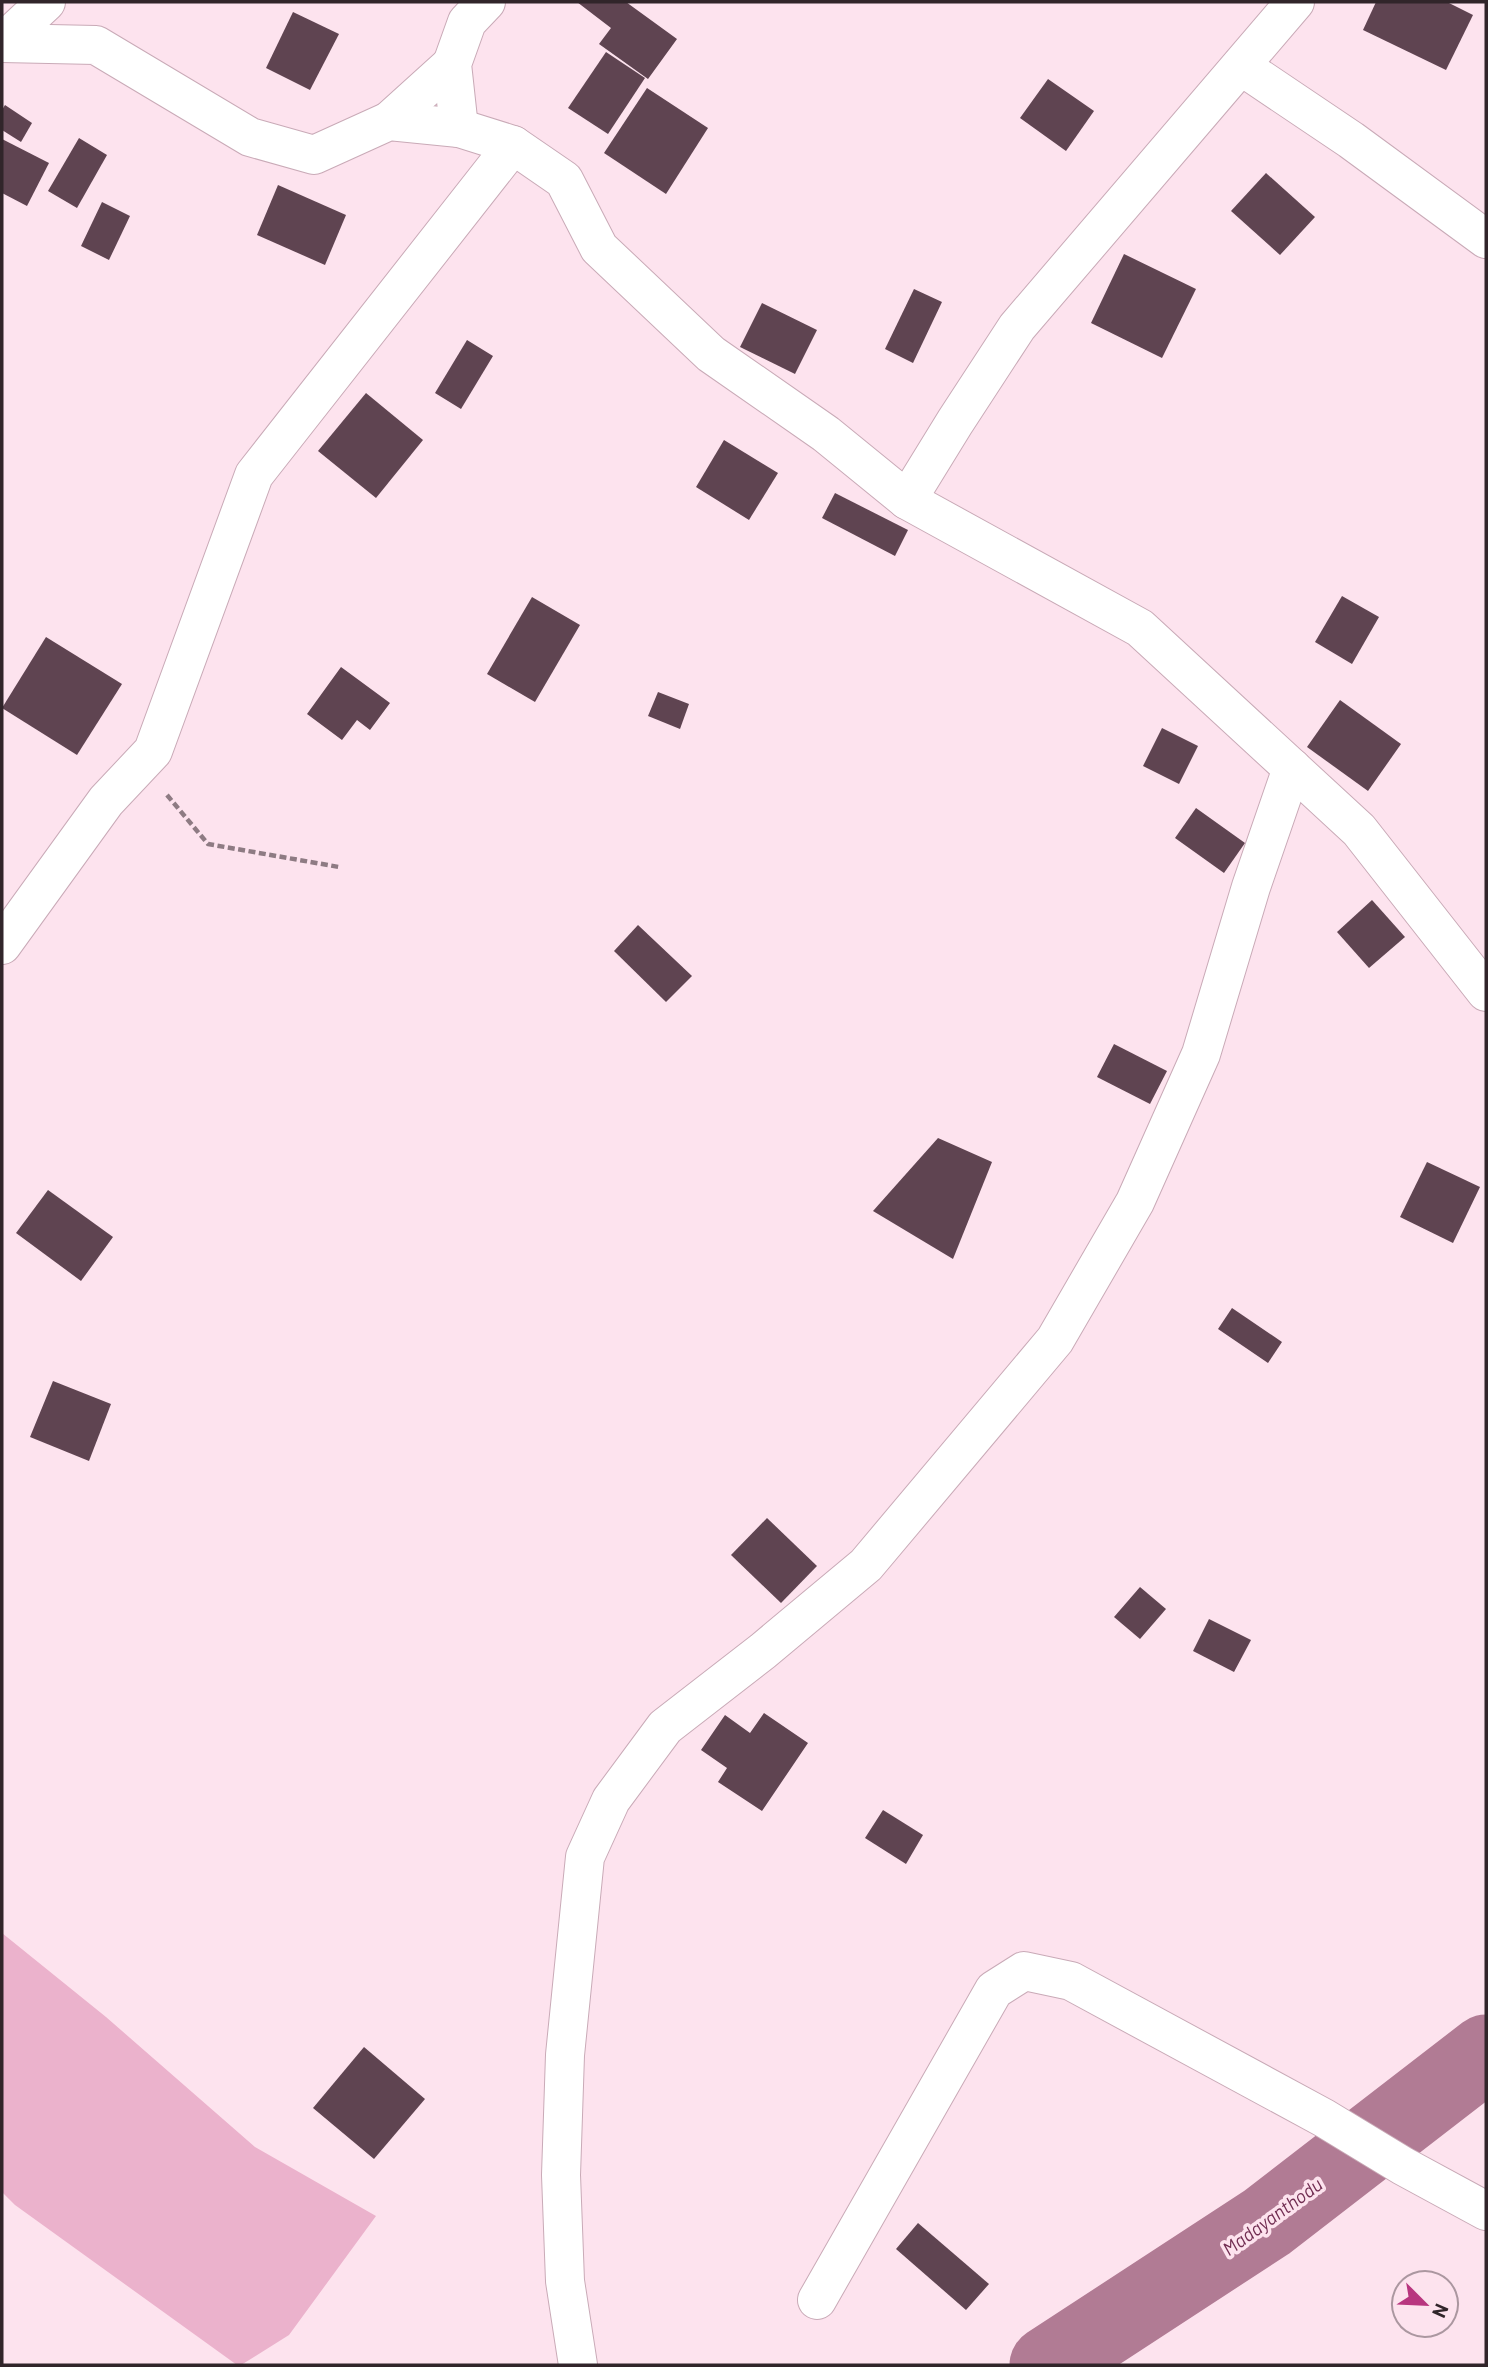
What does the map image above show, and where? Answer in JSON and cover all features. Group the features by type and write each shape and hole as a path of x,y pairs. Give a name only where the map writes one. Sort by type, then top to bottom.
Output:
{"street":[{"path":"2,43 46,2"},
{"path":"459,128 452,64 467,22 486,2"},
{"path":"907,500 1017,327 1295,2"},
{"path":"2,43 96,45 250,137 314,155 389,121 452,64"},
{"path":"1241,66 1351,140 1486,239"},
{"path":"389,121 459,128 513,145 564,180 598,248 711,354 826,434 907,500 1140,628 1359,830 1486,992"},
{"path":"2,945 106,801 153,751 254,475 513,145"},
{"path":"578,2365 565,2281 561,2175 565,2055 585,1857 611,1800 664,1727 763,1651 866,1565 1055,1340 1135,1202 1200,1054 1251,887 1292,768"},
{"path":"817,2300 994,1990 1024,1971 1071,1981 1486,2211"}],"path":[{"path":"153,751 168,797 208,844 339,867"}],"shaded area":[{"path":"2,1933 106,2017 255,2147 376,2216 289,2335 237,2365 15,2205 2,2192"}],"building":[{"path":"577,2 626,2 677,39 648,79 599,44 611,28"},
{"path":"1376,2 1447,2 1473,15 1446,70 1363,30"},
{"path":"293,12 339,34 310,90 266,68"},
{"path":"606,52 645,78 608,134 568,108"},
{"path":"1048,79 1094,111 1066,151 1020,118"},
{"path":"647,88 708,128 666,194 604,153"},
{"path":"5,105 32,123 21,142 2,130 2,110"},
{"path":"79,138 107,155 77,208 48,191"},
{"path":"2,139 49,163 27,206 2,193"},
{"path":"1266,173 1315,217 1280,255 1231,211"},
{"path":"278,185 346,215 325,265 257,235"},
{"path":"102,202 130,216 109,260 81,246"},
{"path":"1124,254 1196,289 1162,358 1091,323"},
{"path":"914,289 942,302 913,363 885,349"},
{"path":"762,303 817,330 795,374 740,347"},
{"path":"467,340 493,356 461,409 435,393"},
{"path":"366,393 423,440 376,498 318,451"},
{"path":"724,440 778,473 749,520 696,487"},
{"path":"835,493 908,530 895,556 822,518"},
{"path":"1342,596 1379,617 1352,664 1315,642"},
{"path":"532,597 580,625 535,702 487,674"},
{"path":"46,637 122,684 77,755 2,708"},
{"path":"341,667 390,703 370,730 357,720 342,740 307,714"},
{"path":"658,692 689,704 680,729 648,716"},
{"path":"1340,700 1401,744 1368,791 1307,747"},
{"path":"1162,728 1198,746 1179,784 1143,766"},
{"path":"1196,808 1245,843 1224,873 1175,838"},
{"path":"1372,900 1405,937 1369,968 1337,932"},
{"path":"638,925 692,976 666,1002 614,951"},
{"path":"1114,1044 1167,1071 1150,1104 1097,1077"},
{"path":"938,1138 992,1162 953,1259 873,1211"},
{"path":"1427,1162 1480,1187 1453,1243 1400,1217"},
{"path":"48,1190 113,1237 81,1281 16,1233"},
{"path":"1232,1308 1282,1342 1268,1363 1218,1329"},
{"path":"53,1381 111,1404 89,1461 30,1437"},
{"path":"767,1518 817,1566 781,1603 731,1555"},
{"path":"1140,1587 1166,1609 1140,1639 1114,1617"},
{"path":"1209,1619 1251,1640 1234,1672 1193,1651"},
{"path":"764,1713 808,1743 762,1811 718,1782 727,1768 701,1750 725,1715 750,1733"},
{"path":"883,1810 923,1835 906,1864 865,1838"},
{"path":"364,2047 425,2099 374,2159 313,2108"},
{"path":"918,2223 989,2284 966,2310 896,2249"}],"waterway":[{"name":"Madayanthodu","path":"1048,2365 1267,2222 1486,2053"}]}
